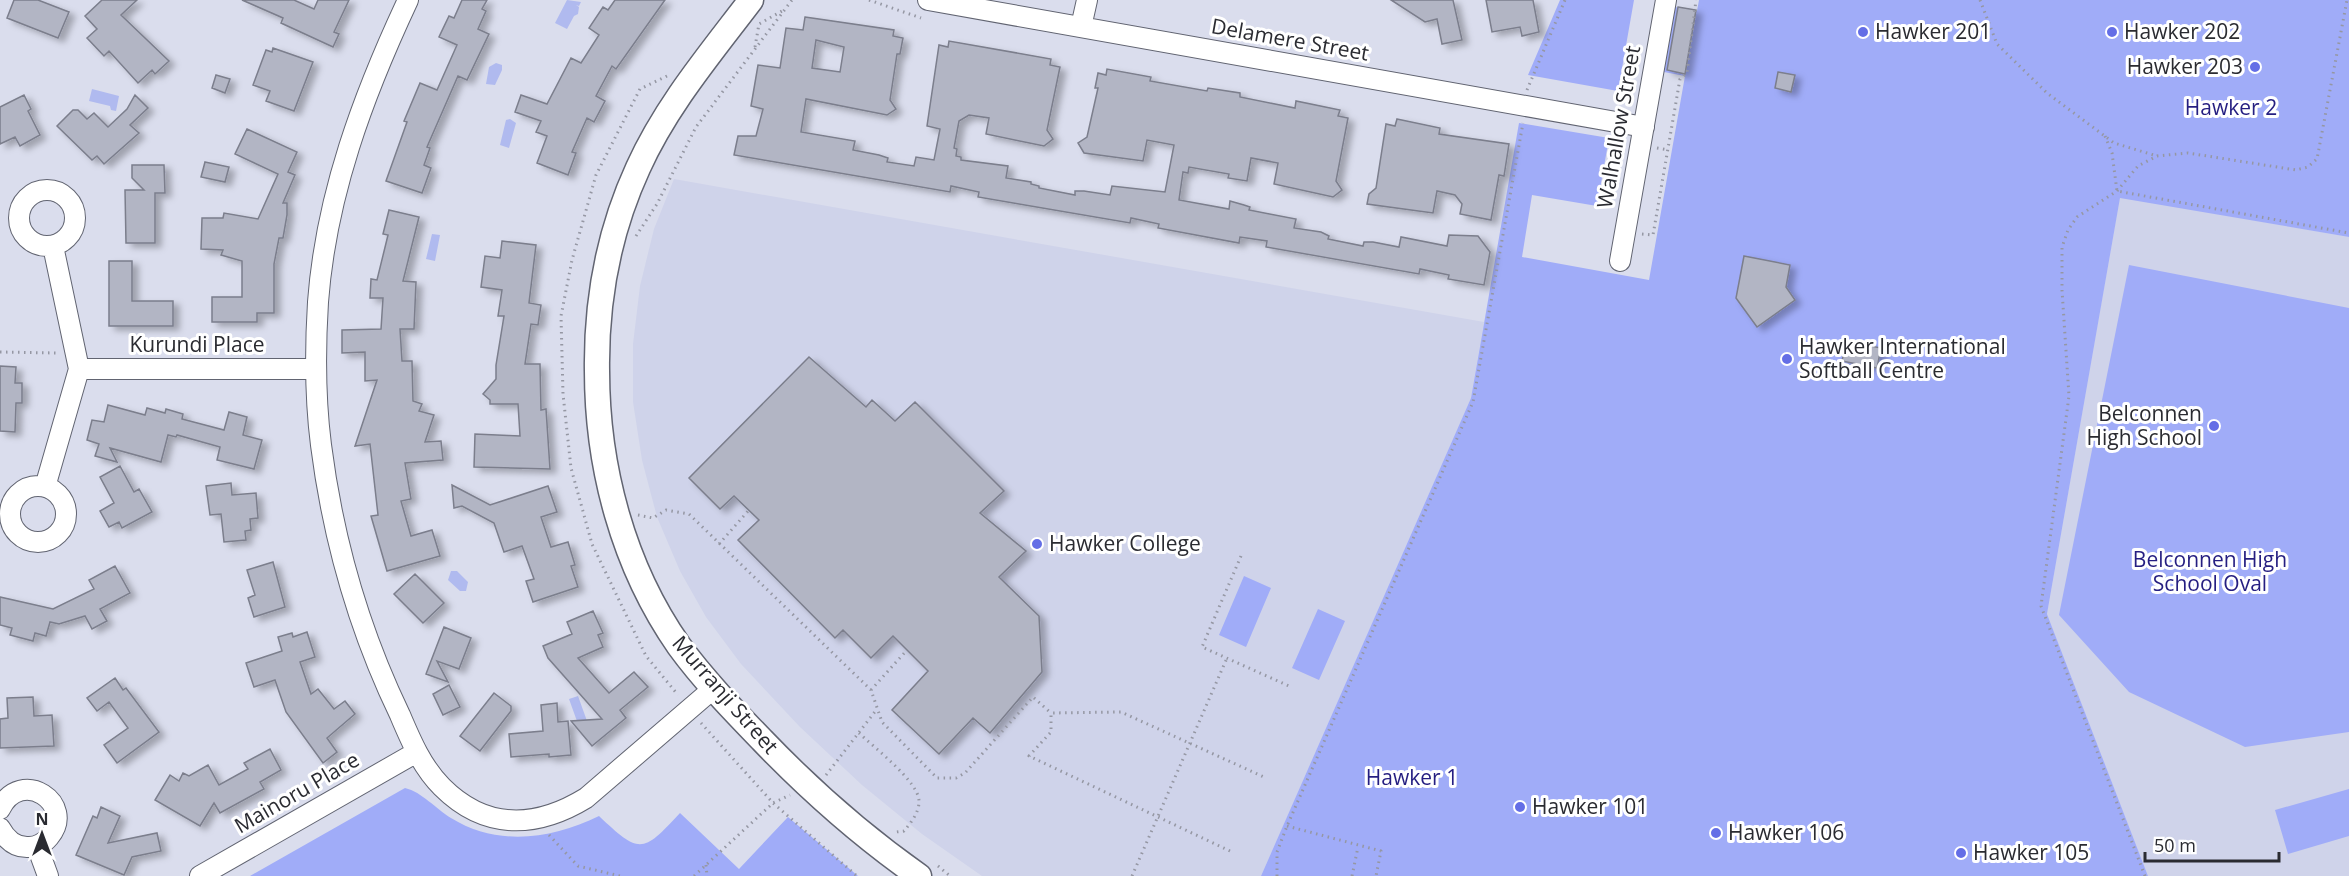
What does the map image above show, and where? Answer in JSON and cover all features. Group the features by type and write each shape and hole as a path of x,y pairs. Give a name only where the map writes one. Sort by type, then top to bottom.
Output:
{"street":[{"path":"408,0 362,105 334,201 322,268 315,369 321,445 344,564 373,655 417,752 442,787 464,805 496,818 513,821 538,820 563,812 586,798 714,688"},
{"name":"Murranji Street","path":"751,0 677,98 636,172 609,254 596,342 597,402 604,461 624,537 650,597 679,645 714,688 803,782 896,860 919,876"},
{"name":"Delamere Street","path":"928,0 1644,127"},
{"path":"1081,27 1088,0"},
{"name":"Walhallow Street","path":"1620,261 1666,0"},
{"path":"45,487 77,362 53,246"},
{"name":"Kurundi Place","path":"77,362 315,369"},
{"name":"Mainoru Place","path":"200,876 417,752"},
{"path":"0,809 10,795 19,790 39,792 47,797 56,814 56,824 52,833 37,846 20,847 5,837 0,828"},
{"path":"37,846 48,876"}],"path":[{"path":"635,237 657,204 696,127 792,0"},
{"path":"1277,876 1277,852 1287,826 1473,402 1526,106 1528,83 1565,0"},
{"path":"1625,232 1653,235 1680,79 1687,73 1696,0"},
{"path":"1980,0 1997,44 2047,93 2114,143 2157,156"},
{"path":"2145,876 2041,606 2069,396 2062,290 2062,247 2068,230 2077,217 2117,191 2138,166 2157,156 2188,153 2296,170 2308,167 2318,159 2347,0"},
{"path":"755,48 759,24 784,10"},
{"path":"668,75 640,89 596,177 561,310 563,394 571,468 592,544 646,656 689,709 773,803 857,876"},
{"path":"2105,136 2112,153 2117,191"},
{"path":"2117,191 2349,232"},
{"path":"0,352 77,362"},
{"path":"635,508 641,523"},
{"path":"638,515 652,518 666,510 689,514 871,690 882,723 937,778 956,778 965,772 1033,697 1051,713 1121,711 1264,777"},
{"path":"719,544 749,510"},
{"path":"1241,556 1202,647 1289,686"},
{"path":"871,690 907,650"},
{"path":"1132,876 1227,658"},
{"path":"694,876 773,803 788,797 816,768 825,777 877,709"},
{"path":"1051,713 1052,732 1029,756 1159,815 1230,851"},
{"path":"859,733 913,784 919,802 913,820 904,831 894,832"},
{"path":"538,820 578,866 620,876"},
{"path":"1287,826 1358,847 1381,851 1376,876"},
{"path":"1352,876 1358,847"},
{"path":"706,865 707,876"}],"shaded area":[{"path":"567,0 581,2 579,6 576,5 579,7 578,14 574,16 567,29 555,23"},
{"path":"496,63 502,65 502,70 495,85 486,84 489,67"},
{"path":"92,89 119,96 116,111 111,110 110,106 89,101"},
{"path":"510,119 516,123 509,148 500,145 506,120"},
{"name":"Hawker College","path":"674,179 1484,322 1471,398 1261,876 982,876 922,834 862,785 800,727 741,664 706,617 680,571 657,517 642,460 633,402 633,344 640,286 654,229"},
{"name":"Belconnen High School Oval","path":"2120,197 2349,237 2349,876 2148,876 2047,614"},
{"path":"432,234 440,235 435,261 426,259"},
{"path":"451,571 457,571 468,582 466,591 460,591 448,580"},
{"path":"578,696 587,721 578,724 569,699"}],"green space":[{"path":"1560,0 1634,0 1618,91 1528,75"},
{"path":"1699,0 2349,0 2349,237 2120,198 2047,614 2148,876 1261,876 1471,398 1519,123 1609,138 1597,206 1532,195 1522,257 1649,280 1685,76 1664,72 1675,7 1697,11"},
{"name":"Belconnen High School Oval","path":"2129,265 2349,308 2349,732 2245,747 2129,692 2059,615"},
{"path":"1244,576 1271,588 1246,647 1219,635"},
{"path":"1318,609 1345,621 1319,680 1292,668"},
{"path":"405,788 417,793 451,818 469,827 506,836 525,837 563,830 599,816 624,838 641,844 658,836 680,813 739,869 788,817 858,876 250,876"},
{"path":"2349,789 2349,836 2288,854 2275,810"}],"building":[{"path":"14,0 38,0 69,12 58,38 7,18"},
{"path":"102,0 137,0 121,15 169,61 155,74 152,70 138,83 109,51 104,56 87,38 97,29 85,16"},
{"path":"242,0 294,0 314,9 318,0 349,0 334,32 339,34 333,47 281,23 283,18"},
{"path":"462,0 487,0 482,9 486,11 478,29 489,34 467,80 458,76 427,147 430,148 424,165 431,168 422,193 386,181 407,122 404,121 420,83 437,90 457,45 439,37 449,16 454,18"},
{"path":"615,0 665,0 616,69 612,66 596,96 605,101 594,122 587,118 572,152 576,153 568,175 537,163 547,136 536,132 541,121 515,112 521,95 547,104 571,58 581,63 599,35 589,28 603,7 608,10"},
{"path":"1391,0 1453,0 1462,40 1442,44 1437,19 1425,22"},
{"path":"1486,0 1533,0 1539,32 1522,36 1520,27 1492,32"},
{"path":"1678,7 1696,10 1685,74 1667,70"},
{"path":"805,17 894,30 893,36 903,38 900,54 897,54 890,100 896,109 887,115 806,99 801,132 855,141 853,150 888,158 887,162 914,166 916,157 934,160 940,129 927,126 939,45 948,47 949,41 1051,59 1050,65 1060,67 1047,130 1053,139 1044,146 986,134 989,118 969,115 959,121 954,148 957,149 956,156 961,157 961,160 1008,166 1006,178 1031,182 1039,188 1075,195 1075,191 1084,191 1110,195 1112,186 1165,192 1174,145 1147,140 1143,161 1084,153 1078,143 1087,137 1098,88 1095,88 1098,73 1106,75 1107,69 1151,77 1150,81 1207,91 1208,88 1240,93 1240,97 1295,108 1296,101 1340,110 1338,116 1348,118 1336,181 1342,190 1333,197 1274,184 1278,163 1251,158 1247,181 1228,178 1229,174 1189,167 1188,173 1183,172 1179,200 1229,209 1230,201 1250,207 1249,210 1296,219 1294,228 1321,232 1329,236 1328,239 1363,246 1364,242 1373,242 1399,247 1401,237 1447,246 1449,235 1478,236 1490,252 1484,285 1448,279 1449,275 1420,269 1419,274 1266,247 1267,241 1240,237 1239,243 1158,228 1159,224 1131,218 1130,223 978,197 979,192 951,186 950,192 734,155 738,136 756,136 763,109 751,106 758,65 780,68 786,28 803,30","holes":["816,40 844,47 840,72 812,68"]},
{"path":"273,48 313,62 294,111 266,101 270,91 253,85 266,50 272,52"},
{"path":"1778,72 1795,75 1791,92 1775,88"},
{"path":"216,75 230,79 225,93 212,88"},
{"path":"24,95 31,109 28,111 40,135 20,146 15,137 0,144 0,107"},
{"path":"135,95 148,108 130,125 139,133 104,164 97,156 92,160 57,126 73,110 78,110 87,119 94,113 108,127 127,109"},
{"path":"1397,119 1440,128 1439,134 1509,144 1504,176 1499,175 1491,220 1460,214 1462,204 1455,195 1437,191 1433,213 1367,204 1369,194 1376,188 1386,124 1395,126"},
{"path":"247,129 297,152 288,172 295,175 283,203 287,203 287,215 283,238 279,238 274,264 274,313 257,313 257,322 212,322 212,297 242,297 242,261 221,255 223,250 201,249 202,218 223,218 224,213 258,219 278,174 235,154"},
{"path":"205,162 229,167 225,182 201,177"},
{"path":"132,165 164,165 165,193 155,193 155,243 126,243 125,190 144,190 132,178"},
{"path":"389,210 419,217 403,281 416,282 414,329 400,329 402,361 412,361 413,401 422,404 419,411 434,415 425,442 441,441 443,460 405,463 411,499 401,501 411,536 432,530 440,556 387,571 371,516 378,515 370,444 355,446 377,380 365,381 365,352 342,353 342,330 381,329 383,298 370,298 371,279 377,280 388,235 383,234"},
{"path":"502,241 536,245 529,303 541,305 538,325 531,324 525,364 540,364 541,410 546,409 550,469 474,467 475,434 520,436 518,404 490,404 490,400 483,394 496,379 504,316 498,316 502,290 481,287 485,256 500,258"},
{"path":"1744,256 1790,265 1786,287 1795,300 1757,327 1736,298"},
{"path":"109,261 132,261 132,301 173,301 173,326 109,326"},
{"path":"1846,341 1881,348 1877,368 1842,361"},
{"path":"809,357 866,407 872,400 895,421 915,402 1004,491 980,513 1026,551 999,577 1039,616 1042,672 990,733 973,718 939,754 892,710 928,671 893,636 871,658 843,630 835,638 738,540 759,520 734,496 720,509 689,478"},
{"path":"0,366 16,367 15,383 22,383 22,403 16,403 15,432 0,431"},
{"path":"108,405 145,415 147,408 165,413 166,409 183,414 182,419 224,430 229,412 247,417 243,435 262,440 254,469 217,460 220,447 177,435 176,437 168,435 161,462 110,448 117,462 95,456 99,444 87,440 92,420 104,422"},
{"path":"120,466 134,492 139,489 152,512 122,528 119,522 109,527 100,511 114,503 100,477"},
{"path":"231,483 232,495 256,493 258,518 250,519 251,530 245,531 246,540 224,542 221,514 210,515 206,486"},
{"path":"452,485 490,505 548,486 557,512 541,517 551,547 568,542 575,565 571,566 578,587 533,602 526,581 534,579 522,546 504,552 494,523 462,506 454,508"},
{"path":"273,562 285,607 254,617 248,598 255,595 247,570"},
{"path":"115,566 130,593 100,609 107,621 92,629 85,616 59,624 50,622 46,636 35,633 33,641 10,635 12,628 0,625 0,597 53,609 94,589 89,580"},
{"path":"415,574 444,603 423,623 394,594"},
{"path":"593,611 603,633 598,635 603,647 578,658 609,693 634,672 648,687 620,710 626,718 592,746 571,721 602,719 548,658 543,646 572,634 567,622"},
{"path":"444,627 471,638 459,669 437,661 448,682 426,674"},
{"path":"307,632 315,657 300,662 311,694 318,689 334,709 345,701 355,714 327,738 337,752 323,763 286,712 275,680 254,687 246,663 282,651 278,637 292,633 293,637"},
{"path":"115,678 123,690 126,688 159,732 117,763 104,745 128,728 109,702 97,711 87,698"},
{"path":"449,685 460,707 443,715 433,694"},
{"path":"494,693 511,706 511,711 480,751 460,736"},
{"path":"33,697 34,716 52,715 54,746 0,748 0,719 8,718 7,698"},
{"path":"557,703 558,722 568,721 571,755 511,757 509,734 543,731 541,705"},
{"path":"270,749 281,770 260,782 264,789 220,813 214,803 200,826 155,800 170,775 179,781 183,773 189,776 208,765 219,785 248,769 244,763"},
{"path":"101,807 120,816 108,843 157,833 161,851 132,857 124,875 76,855 93,816 97,818"}],"place":[{"name":"Hawker 201","path":"1863,32"},
{"name":"Hawker 202","path":"2112,32"},
{"name":"Hawker 203","path":"2255,67"},
{"name":"Hawker International Softball Centre","path":"1787,359"},
{"name":"Belconnen High School","path":"2214,426"},
{"name":"Hawker College","path":"1037,544"},
{"name":"Hawker 101","path":"1520,807"},
{"name":"Hawker 106","path":"1716,833"},
{"name":"Hawker 105","path":"1961,853"}],"park label":[{"name":"Hawker 2","path":"2231,108"},
{"name":"Hawker 1","path":"1412,778"}]}
